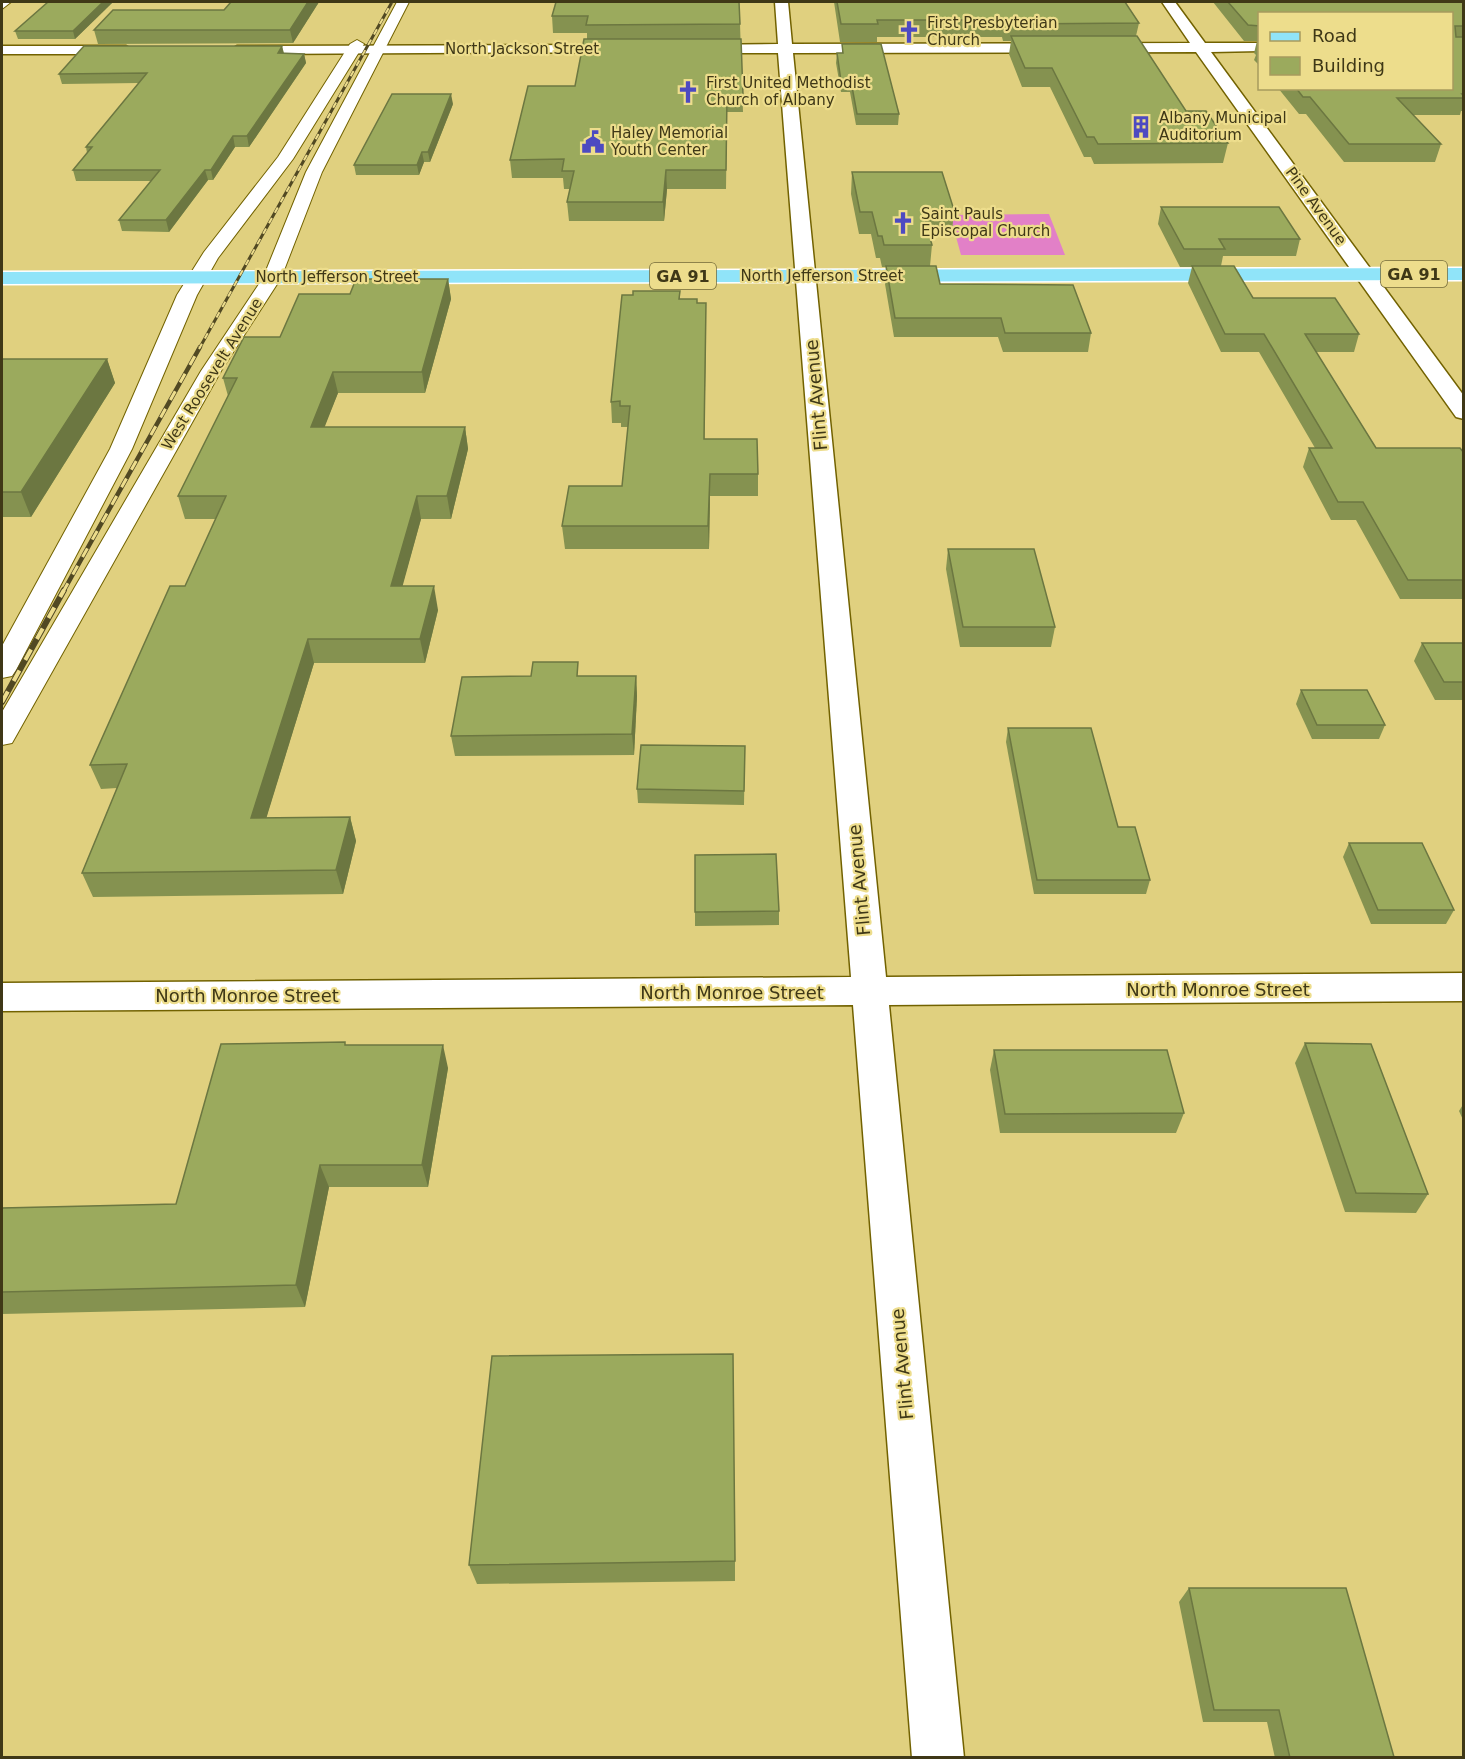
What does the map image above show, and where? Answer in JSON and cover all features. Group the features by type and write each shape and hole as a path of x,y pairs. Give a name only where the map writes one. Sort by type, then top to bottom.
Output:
{"main road":[{"name":"North Jefferson Street","path":"2,278 1464,274"}],"street":[{"path":"2,5 5,2"},
{"name":"West Roosevelt Avenue","path":"2,736 211,371 272,278 315,172 403,2"},
{"name":"Flint Avenue","path":"781,2 938,1758"},
{"name":"Pine Avenue","path":"1168,2 1464,412"},
{"path":"2,670 121,449 187,295 210,256 285,159 365,30"},
{"path":"680,49 1258,48"},
{"name":"North Jackson Street","path":"216,50 645,49"},
{"path":"2,51 136,50"},
{"name":"North Monroe Street","path":"2,997 1464,987"}],"shaded area":[{"path":"1049,214 1065,255 961,255 950,215"}],"building":[{"path":"48,2 103,2 73,31 15,31"},
{"path":"231,2 308,2 290,30 94,30 113,10 224,10"},
{"path":"556,2 739,2 740,24 586,25 588,16 552,16"},
{"path":"837,2 1125,2 1139,23 1006,24 1004,20 877,20 878,24 841,24"},
{"path":"1228,2 1462,2 1464,3 1464,26 1455,26 1456,37 1464,37 1464,94 1462,94 1464,98 1397,98 1441,144 1349,144 1310,97 1303,97 1298,90 1453,90 1453,12 1258,12 1258,26 1248,25"},
{"path":"1011,36 1137,36 1186,111 1206,111 1228,143 1098,144 1094,137 1087,137 1052,68 1025,68"},
{"path":"584,39 741,39 743,95 727,95 726,170 666,170 663,202 567,202 574,171 562,171 564,159 510,160 528,86 575,86"},
{"path":"842,44 881,44 899,114 857,114 851,81 841,81 837,53 843,53"},
{"path":"84,46 282,46 278,53 304,54 247,136 233,136 211,170 205,170 166,220 119,220 160,170 73,170 92,147 86,147 147,73 59,74"},
{"path":"392,94 451,94 428,152 422,152 417,165 354,165"},
{"path":"852,172 942,172 954,210 923,211 932,245 884,245 882,236 878,236 872,212 860,212"},
{"path":"1161,207 1279,207 1300,239 1219,239 1225,249 1184,249"},
{"path":"886,266 936,266 940,284 1073,285 1091,333 1005,333 1001,318 895,318"},
{"path":"1192,266 1234,266 1253,298 1335,298 1359,334 1305,334 1376,448 1460,448 1464,453 1464,580 1408,580 1363,502 1338,502 1309,448 1332,448 1264,334 1225,334"},
{"path":"356,279 448,279 422,372 333,372 311,427 465,427 447,496 417,496 391,586 434,586 420,639 308,639 251,818 350,817 336,870 82,873 127,764 90,765 170,586 185,586 226,496 178,496 237,378 223,378 244,337 280,337 299,294 350,294"},
{"path":"633,291 680,291 679,299 697,299 697,303 706,303 704,439 757,439 758,474 710,474 708,526 562,526 569,486 622,486 630,406 620,406 620,401 611,402 622,295 633,295"},
{"path":"2,359 107,359 21,492 2,492"},
{"path":"948,549 1034,549 1055,627 963,627"},
{"path":"1422,643 1464,643 1464,682 1444,682"},
{"path":"533,662 578,662 577,676 636,676 632,734 451,736 462,677 531,676"},
{"path":"1301,690 1367,690 1385,725 1317,725"},
{"path":"1008,728 1091,728 1118,827 1135,827 1150,880 1037,880"},
{"path":"641,745 745,746 744,791 637,789"},
{"path":"1349,843 1422,843 1454,910 1378,910"},
{"path":"776,854 779,911 695,912 695,855"},
{"path":"345,1042 345,1045 443,1045 422,1165 320,1165 296,1285 2,1292 2,1208 176,1204 221,1044"},
{"path":"1305,1043 1371,1044 1428,1194 1356,1193"},
{"path":"994,1050 1167,1050 1184,1113 1005,1114"},
{"path":"733,1354 735,1561 469,1565 492,1356"},
{"path":"1189,1588 1346,1588 1394,1757 1438,1758 1290,1758 1279,1710 1214,1710"}],"railway":[{"path":"199,349 392,2"},
{"path":"63,592 200,347"},
{"path":"2,702 64,590"}],"place":[{"name":"First Presbyterian Church","path":"909,32"},
{"name":"First United Methodist Church of Albany","path":"688,92"},
{"name":"Albany Municipal Auditorium","path":"1141,127"},
{"name":"Haley Memorial Youth Center","path":"593,142"},
{"name":"Saint Pauls Episcopal Church","path":"903,223"}]}
